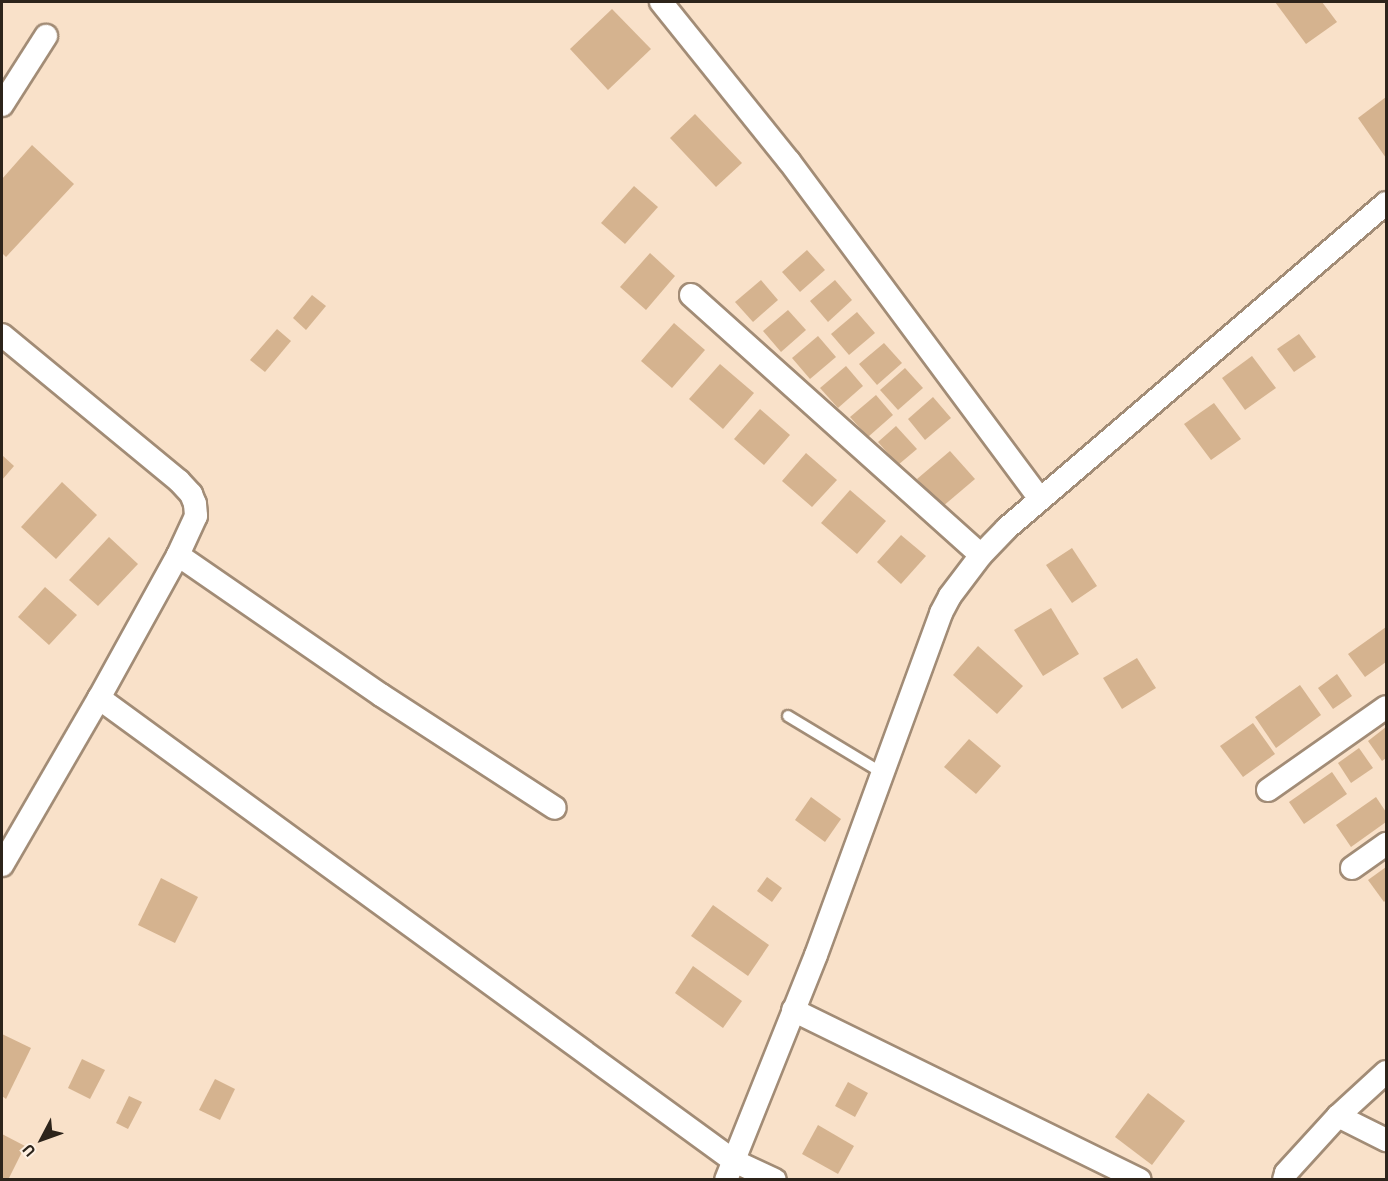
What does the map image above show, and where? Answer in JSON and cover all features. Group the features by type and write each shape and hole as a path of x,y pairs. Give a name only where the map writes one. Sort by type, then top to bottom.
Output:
{"street":[{"path":"661,2 789,161 1040,499"},
{"path":"2,105 46,36"},
{"path":"730,1170 884,774 941,613 950,596 981,555 1040,499 1386,203"},
{"path":"691,294 981,555"},
{"path":"2,335 179,481 195,504 196,516 178,555 99,698 2,865"},
{"path":"178,555 381,695 555,808"},
{"path":"99,698 730,1170 775,1179"},
{"path":"1268,790 1386,707"},
{"path":"1352,868 1386,844"},
{"path":"793,1010 1140,1179"},
{"path":"1284,1179 1286,1173 1338,1116 1386,1072"},
{"path":"1338,1116 1386,1140"}],"lane":[{"path":"788,716 884,774"}],"building":[{"path":"1275,2 1322,2 1337,22 1306,44"},
{"path":"612,9 651,49 608,90 570,49"},
{"path":"1386,97 1386,158 1358,118"},
{"path":"695,114 742,163 716,187 670,138"},
{"path":"32,145 74,184 6,257 2,253 2,179"},
{"path":"634,186 658,207 625,244 601,223"},
{"path":"807,250 825,270 800,292 782,272"},
{"path":"650,253 675,276 646,310 620,287"},
{"path":"761,280 778,300 753,322 735,302"},
{"path":"835,280 852,300 828,322 810,301"},
{"path":"312,295 326,306 306,330 293,318"},
{"path":"788,310 806,330 781,352 763,331"},
{"path":"857,312 875,333 849,355 831,334"},
{"path":"674,323 705,350 672,388 641,361"},
{"path":"277,329 291,341 265,372 250,360"},
{"path":"1299,334 1316,357 1294,372 1277,349"},
{"path":"818,336 836,357 810,379 792,358"},
{"path":"884,343 902,363 877,385 859,364"},
{"path":"1252,356 1276,388 1245,410 1222,378"},
{"path":"720,364 754,393 723,429 689,399"},
{"path":"846,366 863,386 838,408 820,388"},
{"path":"905,368 923,388 898,410 880,390"},
{"path":"876,395 893,415 868,437 850,417"},
{"path":"933,397 951,418 925,440 908,419"},
{"path":"1214,403 1241,439 1211,460 1184,424"},
{"path":"760,409 790,435 764,465 734,439"},
{"path":"896,426 917,449 898,465 878,442"},
{"path":"950,451 975,479 942,507 917,479"},
{"path":"806,453 837,480 812,507 782,481"},
{"path":"2,455 14,466 2,480"},
{"path":"62,482 97,515 56,559 21,527"},
{"path":"850,490 886,521 857,554 821,523"},
{"path":"901,535 926,556 901,584 877,562"},
{"path":"109,537 138,564 98,606 69,580"},
{"path":"1072,548 1097,586 1072,603 1046,565"},
{"path":"45,587 77,615 49,645 18,617"},
{"path":"1051,608 1079,654 1043,676 1014,630"},
{"path":"1386,627 1386,662 1365,677 1348,654"},
{"path":"978,646 1023,686 997,714 953,675"},
{"path":"1137,658 1156,688 1122,709 1103,678"},
{"path":"1337,674 1352,696 1333,709 1318,688"},
{"path":"1300,685 1321,715 1276,748 1255,717"},
{"path":"1253,723 1275,754 1243,777 1220,746"},
{"path":"1386,727 1386,758 1382,761 1368,741"},
{"path":"969,739 1001,766 976,794 944,767"},
{"path":"1359,748 1373,768 1351,783 1338,763"},
{"path":"1332,772 1347,794 1304,824 1289,802"},
{"path":"811,797 841,819 825,842 795,820"},
{"path":"1376,797 1386,812 1386,822 1351,847 1336,825"},
{"path":"1386,867 1386,900 1384,902 1368,880"},
{"path":"767,877 782,888 772,902 757,891"},
{"path":"161,878 198,897 175,943 138,925"},
{"path":"713,905 769,945 748,976 691,936"},
{"path":"693,966 742,1001 723,1028 675,993"},
{"path":"2,1034 31,1048 6,1099 2,1096"},
{"path":"82,1059 105,1070 90,1099 68,1088"},
{"path":"215,1079 235,1089 220,1120 199,1110"},
{"path":"848,1082 868,1093 855,1117 835,1106"},
{"path":"1148,1093 1185,1121 1152,1165 1115,1137"},
{"path":"129,1096 142,1102 128,1129 116,1123"},
{"path":"818,1125 854,1146 838,1174 802,1154"},
{"path":"2,1134 25,1146 8,1180 2,1180"}]}
